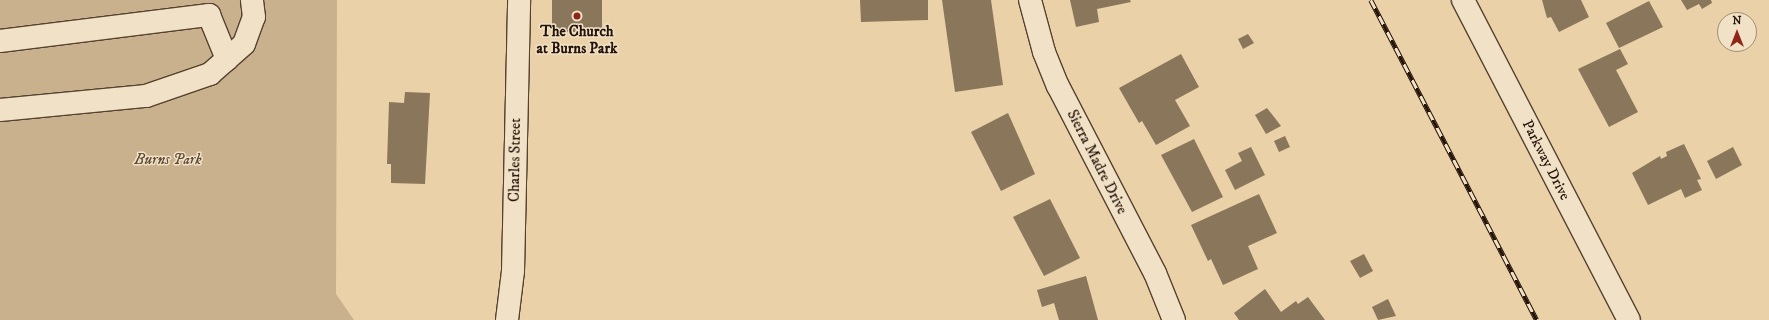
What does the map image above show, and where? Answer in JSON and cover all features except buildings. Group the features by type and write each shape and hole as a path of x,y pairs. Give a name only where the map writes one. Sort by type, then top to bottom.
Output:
{"street":[{"path":"0,110 146,96 210,74 244,44 254,16 252,0"},
{"name":"Charles Street","path":"508,320 513,271 519,0"},
{"name":"Sierra Madre Drive","path":"1030,0 1040,40 1058,86 1155,273 1174,320"},
{"name":"Parkway Drive","path":"1464,0 1629,320"},
{"path":"0,41 210,8 227,59"}],"green space":[{"name":"Burns Park","path":"0,0 337,0 336,294 354,320 0,320"}],"railway":[{"path":"1371,0 1537,320"}],"place":[{"name":"The Church at Burns Park","path":"577,16"}]}
